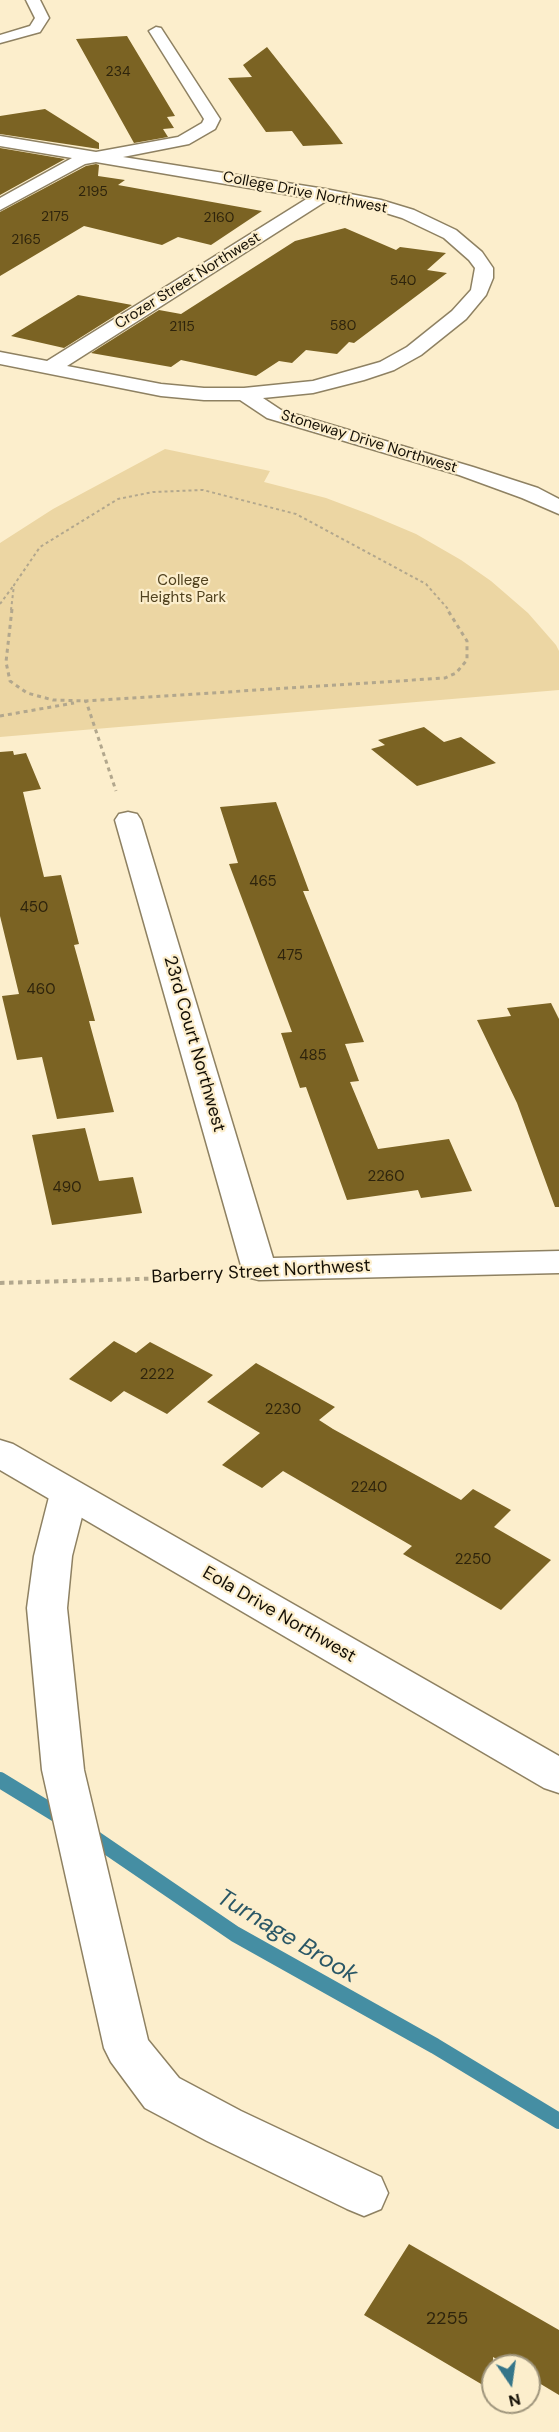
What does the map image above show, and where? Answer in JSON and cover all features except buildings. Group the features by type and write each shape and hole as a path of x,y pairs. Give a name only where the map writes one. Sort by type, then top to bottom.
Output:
{"street":[{"path":"0,39 36,29 42,18 33,0"},
{"path":"0,205 80,160 183,141 210,126 212,119 156,31"},
{"path":"0,32 16,36"},
{"name":"College Drive Northwest","path":"0,141 375,204 408,214 450,234 476,256 484,268 480,291 459,315 414,351 387,366 334,382 244,394"},
{"name":"Crozer Street Northwest","path":"51,368 325,194"},
{"path":"0,358 161,390 204,394 244,394"},
{"path":"10,376 29,363"},
{"name":"Stoneway Drive Northwest","path":"244,394 274,414 466,471 530,493 559,507"},
{"name":"23rd Court Northwest","path":"123,809 260,1269"},
{"name":"Barberry Street Northwest","path":"260,1269 559,1262"},
{"name":"Eola Drive Northwest","path":"0,1453 559,1776"},
{"path":"69,1493 52,1556 47,1608 63,1770 127,2048 162,2093 224,2126 364,2193"}],"path":[{"path":"0,604 40,547 118,500 153,492 203,490 296,514 426,584 452,614 467,642 467,660 456,673 446,678 86,701 53,700 27,693 10,681 6,662 14,585"},
{"path":"0,716 86,701"},
{"path":"86,701 123,809"},
{"name":"Barberry Street Northwest","path":"0,1283 183,1277 260,1269"}],"green space":[{"name":"College Heights Park","path":"165,449 270,471 264,482 326,498 371,515 416,534 461,560 491,581 528,613 556,645 559,651 559,690 0,737 0,543 53,509"}],"waterway":[{"name":"Turnage Brook","path":"0,1780 64,1819"},
{"name":"Turnage Brook","path":"87,1833 235,1934 435,2046 559,2121"}]}
